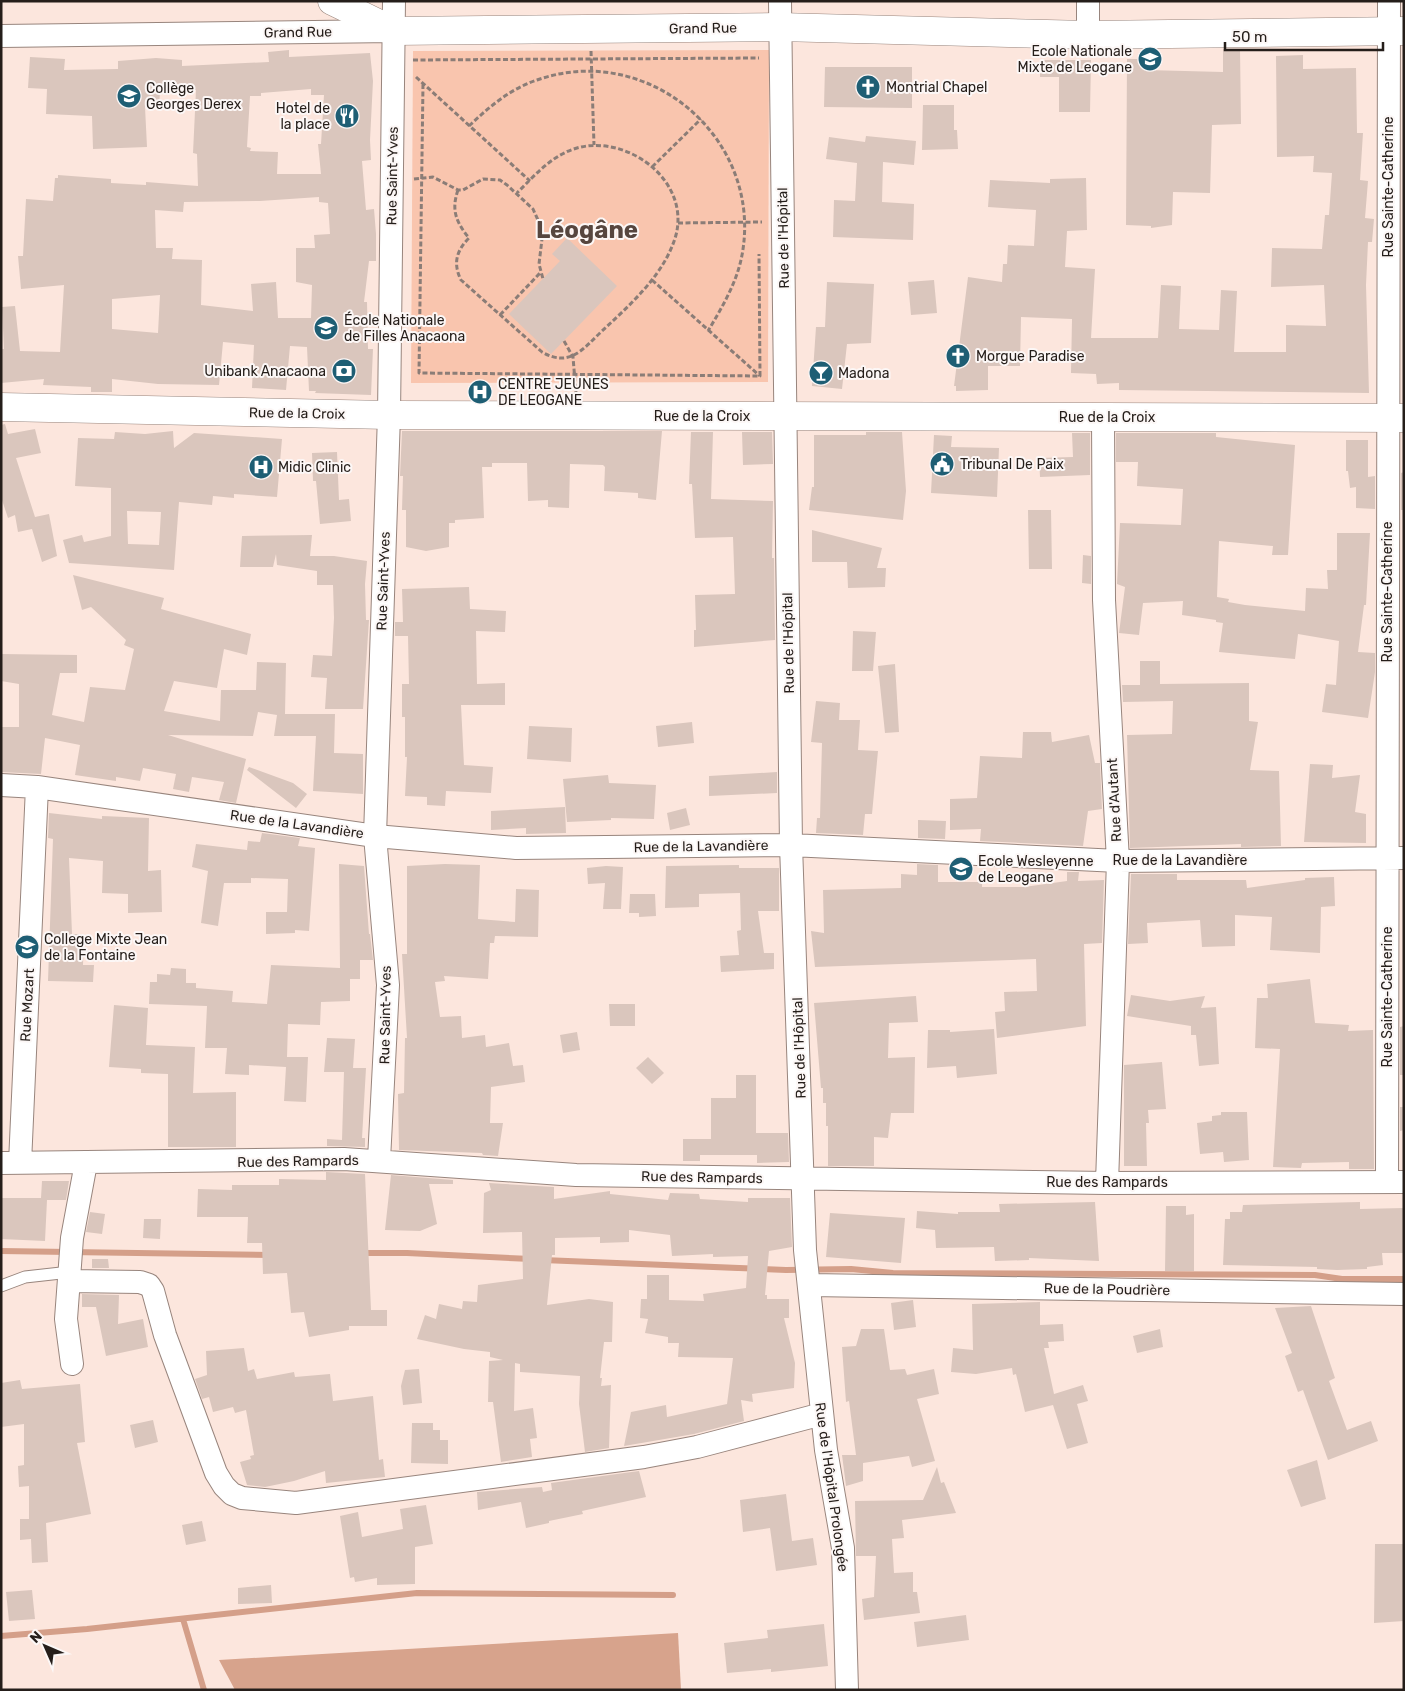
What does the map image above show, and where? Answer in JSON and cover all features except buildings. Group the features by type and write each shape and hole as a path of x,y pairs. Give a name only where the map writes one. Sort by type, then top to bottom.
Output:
{"street":[{"path":"332,1 394,31"},
{"name":"Rue Saint-Yves","path":"379,1160 388,985 375,836 389,415 392,181 397,59 394,31 394,1"},
{"path":"1088,1 1088,35"},
{"name":"Rue Sainte-Catherine","path":"1389,1 1396,31 1396,1182"},
{"name":"Grand Rue","path":"1,36 591,29 779,14 1088,35 1396,31"},
{"name":"Rue de l'Hôpital","path":"779,14 791,845 805,1250 810,1285"},
{"name":"Rue de la Croix","path":"1,407 389,415 577,415 786,410 1103,417 1396,418"},
{"name":"Rue d'Autant","path":"1103,417 1104,600 1118,861 1107,1183"},
{"name":"Rue de la Lavandière","path":"1,785 37,787 375,836 516,848 791,845 1118,861 1395,858"},
{"name":"Rue Mozart","path":"11,1163 37,787"},
{"name":"Rue des Rampards","path":"11,1163 379,1160 576,1175 1107,1183 1396,1182"},
{"path":"72,1364 66,1318 72,1238 86,1163"},
{"path":"70,1277 140,1282 149,1285 216,1473 232,1494 242,1498 296,1503 644,1457 697,1447 822,1414"},
{"name":"Rue de la Poudrière","path":"810,1285 1404,1294"},
{"name":"Rue de l'Hôpital Prolongée","path":"810,1285 822,1414 843,1548 847,1690"}],"lane":[{"path":"1,1286 25,1277 70,1277"}],"path":[{"path":"591,29 594,146"},
{"path":"397,59 759,57 759,67"},
{"path":"397,59 530,180"},
{"path":"469,126 489,107 512,91 564,73 592,71 616,74 655,86 682,102 701,119 719,141 732,167 741,194 744,223 741,259 730,294 708,331"},
{"path":"423,84 419,373 760,376"},
{"path":"652,167 701,119"},
{"path":"458,190 455,200 456,220 469,238 456,256 456,271 461,280 542,352 550,357 562,359 573,357 608,325 652,280 667,256 678,223 671,192 652,167 625,150 594,146 562,154 548,162 517,194"},
{"path":"392,181 433,177 458,190 463,190 483,179 492,178 500,180 533,210 541,230 540,273 543,279"},
{"path":"759,213 760,232"},
{"path":"678,223 782,222"},
{"path":"760,251 760,376"},
{"path":"500,315 540,273"},
{"path":"652,280 760,376 786,410"},
{"path":"564,340 573,357 577,415"}],"shaded area":[{"path":"769,50 768,382 411,383 413,51"},
{"path":"678,1633 681,1690 235,1690 219,1660"}],"waterway":[{"path":"1,1251 271,1255"},
{"path":"361,1253 407,1253 531,1259"},
{"path":"543,1260 786,1270 851,1269 893,1273 1315,1275 1342,1279 1404,1279"},
{"path":"1,1636 87,1629 417,1593 673,1595"},
{"path":"183,1619 204,1690"}],"place":[{"name":"Ecole Nationale Mixte de Leogane","path":"1150,59"},
{"name":"Montrial Chapel","path":"868,87"},
{"name":"Collège Georges Derex","path":"129,96"},
{"name":"Hotel de la place","path":"347,116"},
{"name":"École Nationale de Filles Anacaona","path":"326,328"},
{"name":"Morgue Paradise","path":"958,356"},
{"name":"Unibank Anacaona","path":"344,371"},
{"name":"Madona","path":"821,373"},
{"name":"CENTRE JEUNES DE LEOGANE","path":"480,392"},
{"name":"Tribunal De Paix","path":"942,464"},
{"name":"Midic Clinic","path":"261,467"},
{"name":"Ecole Wesleyenne de Leogane","path":"961,869"},
{"name":"College Mixte Jean de la Fontaine","path":"27,947"}],"district":[{"name":"Léogâne","path":"587,230"}]}
